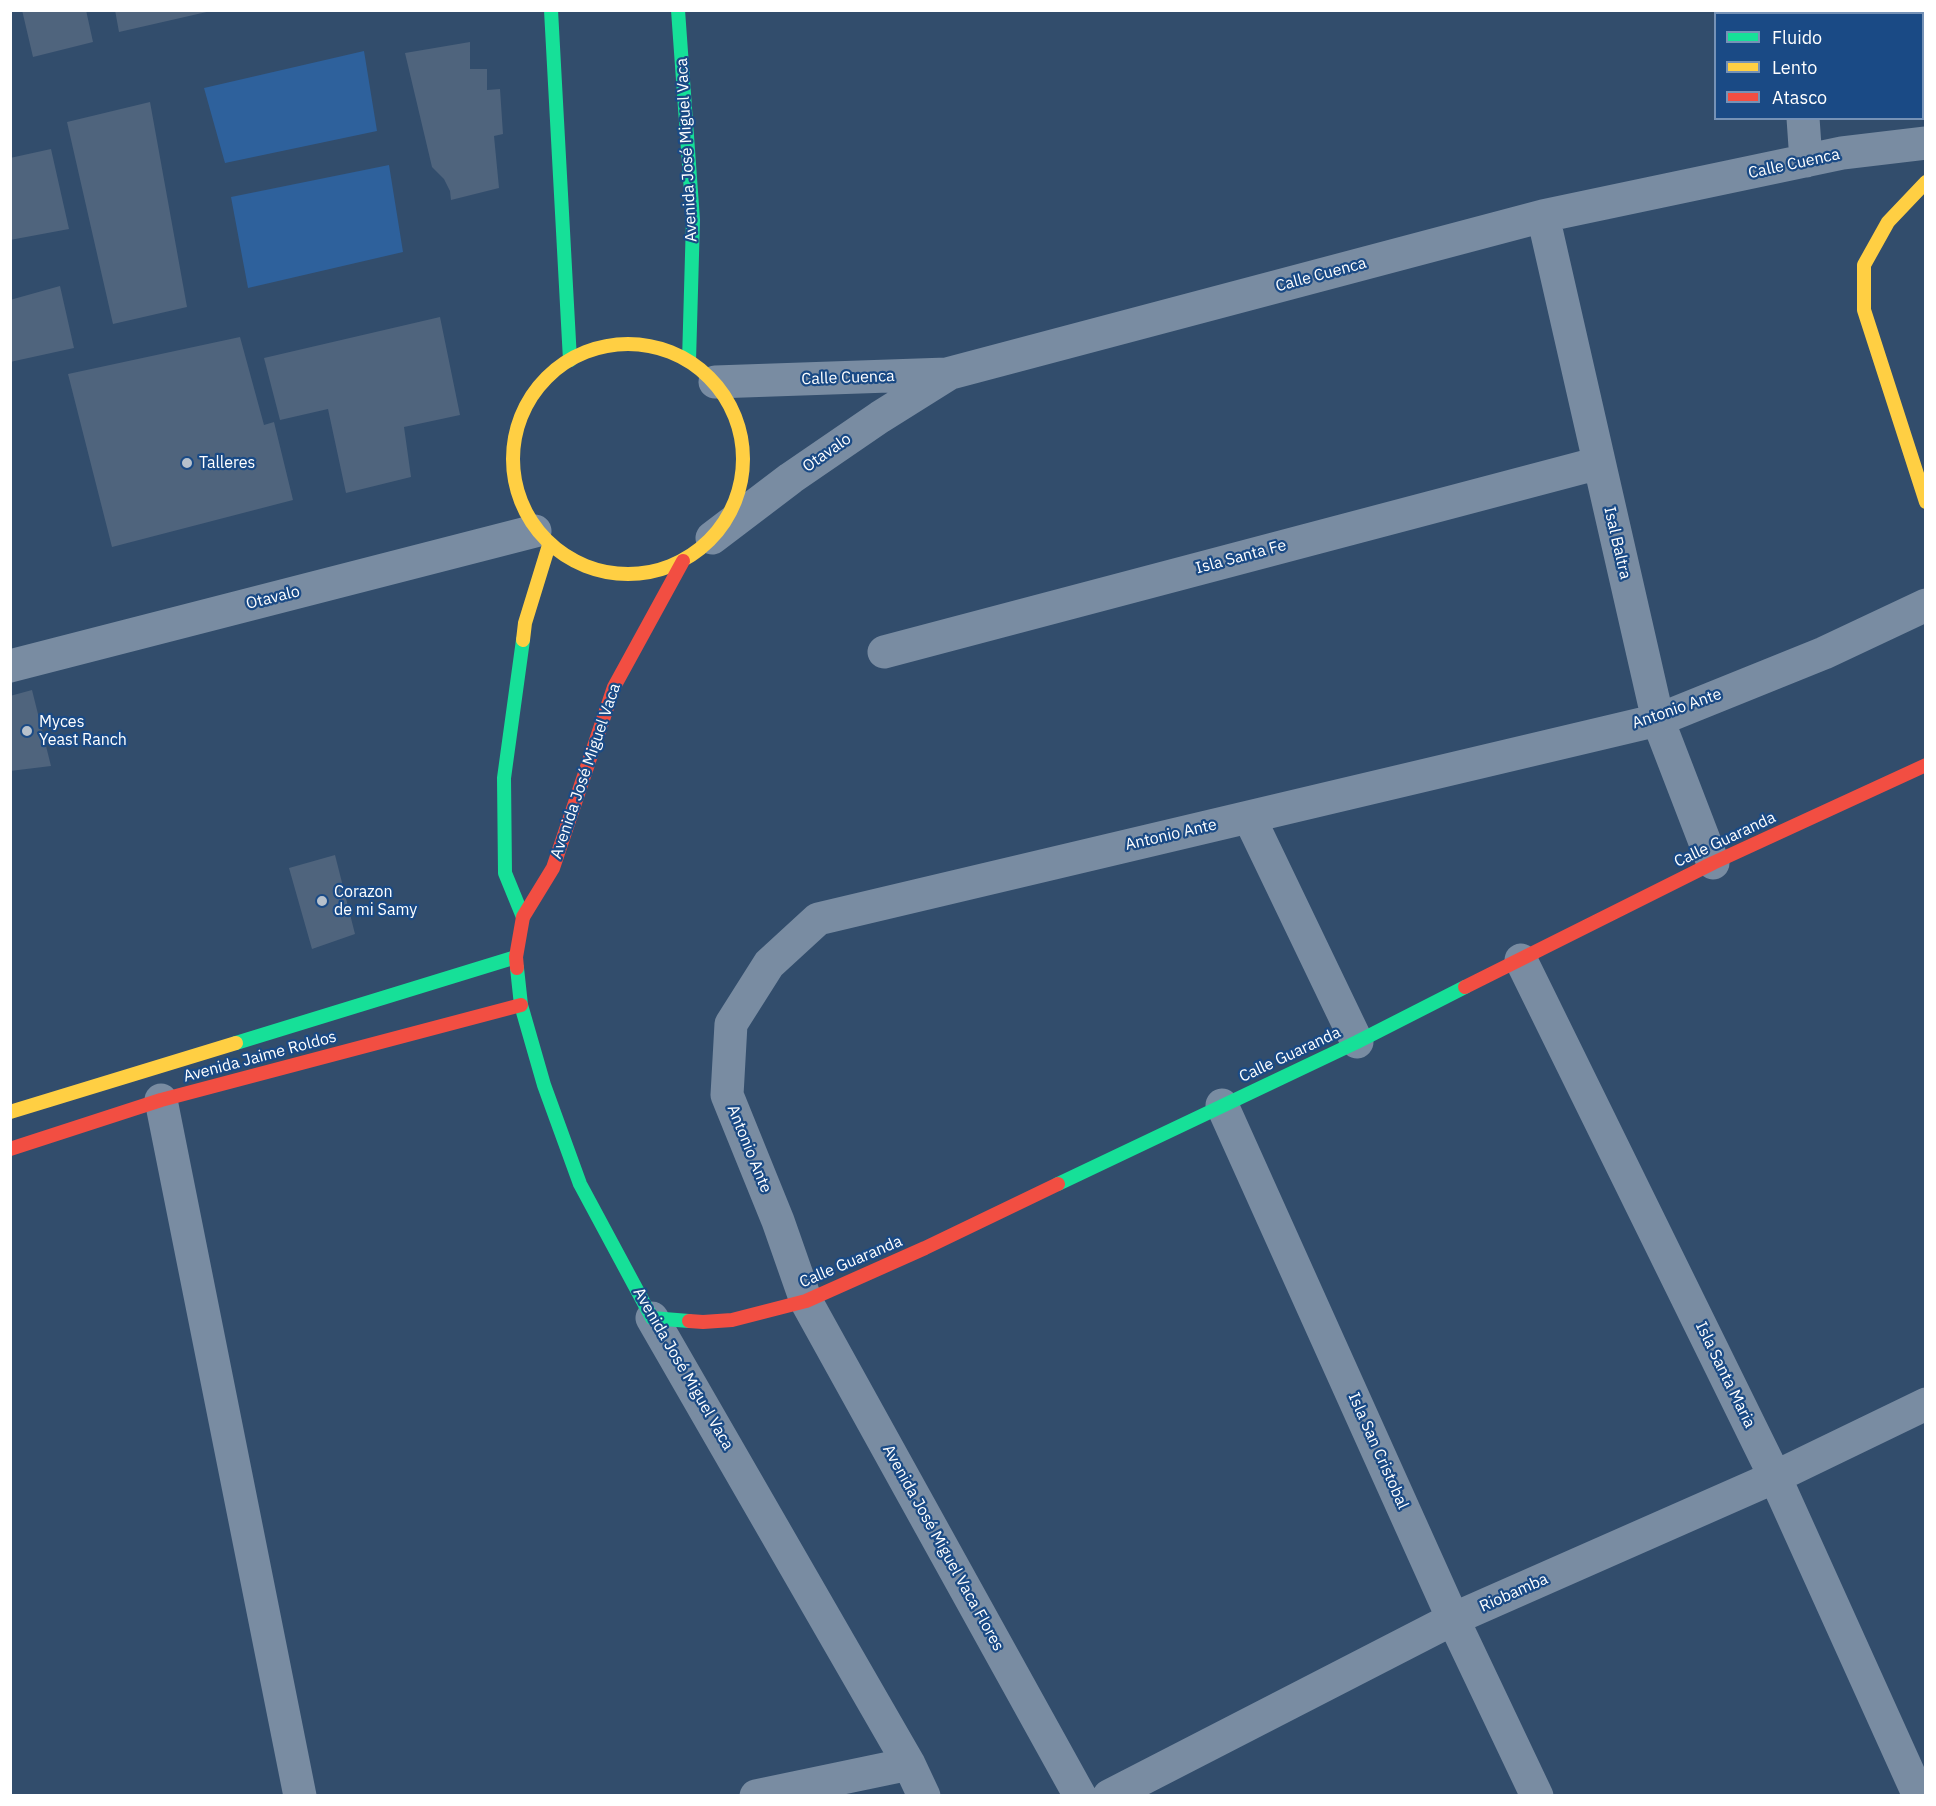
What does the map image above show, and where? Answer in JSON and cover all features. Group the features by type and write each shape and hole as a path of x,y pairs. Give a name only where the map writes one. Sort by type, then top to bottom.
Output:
{"street":[{"path":"551,10 570,360"},
{"name":"Avenida José Miguel Vaca","path":"678,10 693,220 689,361"},
{"path":"1803,120 1806,161"},
{"name":"Calle Cuenca","path":"715,382 947,374 1543,216 1842,153 1926,143"},
{"path":"1926,182 1888,222 1864,265 1864,310 1926,502"},
{"name":"Isal Baltra","path":"1543,216 1658,720 1713,863"},
{"name":"Avenida José Miguel Vaca","path":"642,344 666,350 689,361 715,382 733,411 743,444 742,478 732,510 712,538 682,561 650,572 616,574 583,566 542,538 518,494 513,465 516,434 527,405 545,380 570,360 592,350 616,345 642,344"},
{"name":"Otavalo","path":"712,538 791,478 947,374"},
{"name":"Isla Santa Fe","path":"884,652 1599,463"},
{"path":"524,916 505,873 504,778 525,623 542,538"},
{"name":"Otavalo","path":"10,666 542,538"},
{"name":"Avenida José Miguel Vaca","path":"682,561 614,687 553,868 524,916 516,957 521,1005 544,1085 580,1184 652,1318 909,1764 924,1796"},
{"name":"Antonio Ante","path":"806,1301 778,1221 728,1095 731,1024 768,964 818,919 1658,720 1824,652 1926,605"},
{"name":"Calle Guaranda","path":"652,1318 704,1322 732,1320 806,1301 925,1248 1357,1042 1713,863 1925,768"},
{"path":"1249,817 1357,1042"},
{"name":"Avenida Jaime Roldos","path":"10,1112 516,957"},
{"name":"Isla Santa Maria","path":"1521,960 1775,1477 1920,1796"},
{"name":"Avenida Jaime Roldos","path":"10,1149 161,1100 521,1005"},
{"path":"161,1100 300,1796"},
{"name":"Isla San Cristobal","path":"1222,1105 1453,1619 1537,1796"},
{"name":"Avenida José Miguel Vaca Flores","path":"806,1301 1080,1796"},
{"name":"Riobamba","path":"1109,1796 1453,1619 1775,1477 1926,1404"},
{"path":"756,1796 909,1764"}],"shaded area":[{"path":"364,51 377,131 225,163 204,88"},
{"path":"389,165 403,252 248,288 231,197"}],"building":[{"path":"22,10 86,10 93,42 33,57"},
{"path":"115,10 211,10 211,11 119,32"},
{"path":"470,42 470,69 487,69 487,90 500,89 503,134 494,136 499,188 451,200 450,191 444,179 432,167 405,53"},
{"path":"150,102 187,307 113,324 67,122"},
{"path":"51,149 69,229 10,240 10,158"},
{"path":"60,286 74,348 10,362 10,300"},
{"path":"440,317 460,415 404,427 411,477 346,493 328,409 280,420 264,358"},
{"name":"Talleres","path":"240,337 264,425 274,422 293,500 112,547 68,374"},
{"name":"Myces Yeast Ranch","path":"32,690 51,766 10,771 10,696"},
{"name":"Corazon de mi Samy","path":"335,855 355,934 312,949 289,868"}],"traffic: fast":[{"path":"551,10 570,360"},
{"path":"678,10 693,220 689,361"},
{"path":"523,640 504,778 505,873 523,917"},
{"path":"236,1043 516,957"},
{"path":"517,968 521,1005 544,1085 580,1184 652,1318 689,1321"},
{"path":"1058,1184 1357,1042 1465,987"}],"traffic: slow":[{"path":"1926,182 1888,222 1864,265 1864,310 1926,502"},
{"path":"628,344 650,346 672,353 701,370 717,386 738,426 743,459 741,481 734,503 717,532 701,548 661,569 628,574 606,572 584,565 555,548 539,532 518,492 513,459 515,437 522,415 539,386 555,370 595,349 628,344"},
{"path":"523,640 525,623 549,545"},
{"path":"10,1112 236,1043"}],"traffic: jam":[{"path":"517,968 516,957 523,917 553,868 614,687 683,561"},
{"path":"1465,987 1713,863 1926,765"},
{"path":"10,1149 161,1100 521,1005"},
{"path":"689,1321 732,1320 806,1301 925,1248 1058,1184"}],"place":[{"name":"Talleres","path":"187,463"},
{"name":"Myces Yeast Ranch","path":"27,731"},
{"name":"Corazon de mi Samy","path":"322,901"}]}
